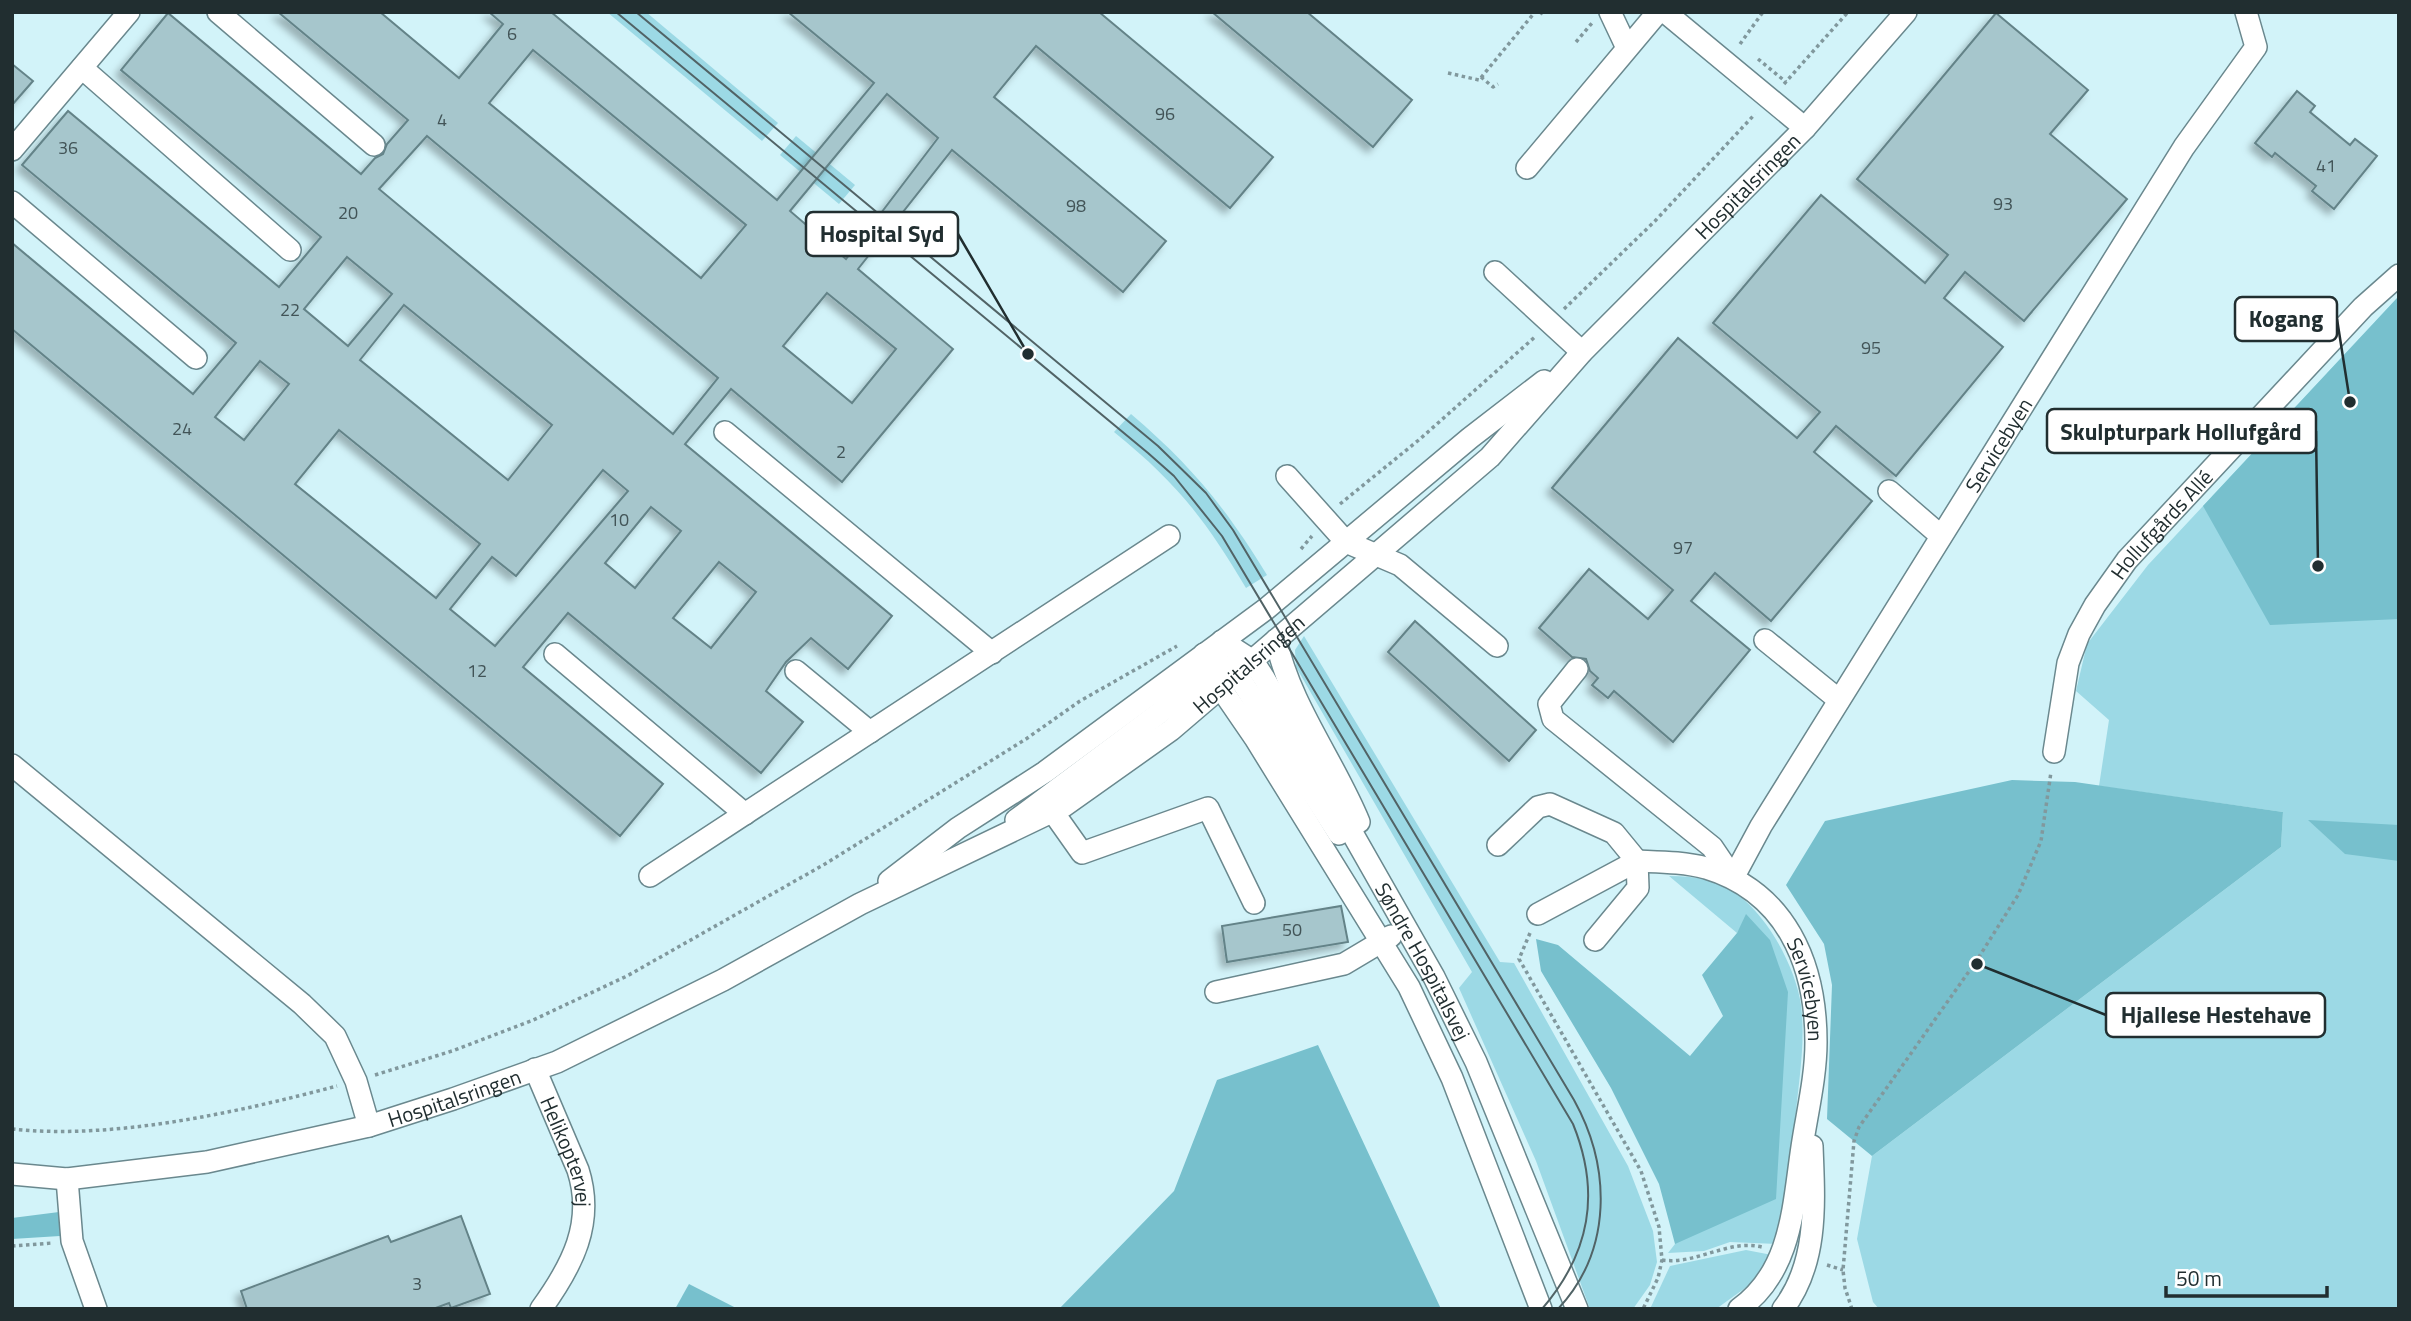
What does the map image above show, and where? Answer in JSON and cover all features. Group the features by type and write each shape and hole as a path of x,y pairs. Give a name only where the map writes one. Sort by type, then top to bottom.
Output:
{"street":[{"path":"12,150 129,12"},
{"path":"218,12 374,145"},
{"path":"1527,168 1658,12"},
{"path":"1665,12 1805,128"},
{"name":"Hospitalsringen","path":"1362,548 1490,457 1582,352 1805,128 1906,12"},
{"name":"Servicebyen","path":"1732,877 1839,700 2184,147 2256,47 2246,12"},
{"path":"1603,15 1627,48"},
{"path":"82,68 290,250"},
{"path":"12,202 196,358"},
{"path":"1495,272 1582,352"},
{"name":"Hollufgårds Allé","path":"2054,752 2068,663 2095,605 2127,561 2363,307 2399,275"},
{"name":"Hospitalsringen","path":"860,904 958,828 1045,772 1226,663 1276,640 1442,462 1582,352"},
{"path":"725,432 992,653"},
{"path":"1287,477 1325,521 1362,548 1400,565 1497,646"},
{"path":"1889,491 1941,536"},
{"path":"650,876 1169,536"},
{"path":"971,853 1226,663 1244,644 1362,548"},
{"path":"1216,992 1344,964 1403,925 1346,790 1281,662 1276,640"},
{"path":"1765,640 1839,700"},
{"path":"555,654 745,814"},
{"name":"Hospitalsringen","path":"12,1174 67,1179 208,1162 369,1126 535,1069 715,984 860,904 1053,812 1171,730 1226,663"},
{"name":"Søndre Hospitalsvej","path":"1226,663 1403,925 1434,977 1476,1062 1577,1309"},
{"name":"Søndre Hospitalsvej","path":"1226,663 1255,738 1409,988 1452,1078 1541,1309"},
{"path":"1577,669 1549,704 1553,719 1712,847 1732,877"},
{"path":"796,671 870,732"},
{"path":"12,765 302,1004 335,1036 356,1081 369,1126"},
{"path":"1498,845 1538,807 1550,804 1614,833 1637,861 1638,888 1595,940"},
{"path":"1053,812 1082,853 1208,808 1254,902"},
{"path":"1538,914 1637,861"},
{"name":"Servicebyen","path":"1637,861 1703,867 1732,877 1763,897 1792,934 1810,981 1816,1042 1811,1087 1784,1253 1762,1302"},
{"name":"Helikoptervej","path":"535,1069 584,1187 585,1212 579,1244 562,1280 541,1309"},
{"name":"Servicebyen","path":"1793,1306 1807,1260 1814,1209 1811,1087"},
{"path":"67,1179 72,1241 96,1309"},
{"path":"1739,1309 1762,1302 1793,1306"}],"path":[{"path":"1740,44 1763,12"},
{"path":"1786,12 1800,12"},
{"path":"1292,558 1334,509 1420,439 1551,322 1646,229 1849,12"},
{"path":"1448,73 1479,80 1540,13"},
{"path":"1576,42 1603,15"},
{"path":"1482,77 1493,87 1498,84"},
{"path":"12,1129 46,1133 111,1128 189,1118 282,1101 356,1081 497,1034 627,976 825,864 1026,740 1080,701 1183,642"},
{"path":"1852,1309 1843,1270 1854,1141 1859,1127 1977,960 2018,895 2041,841 2054,752"},
{"path":"1538,914 1519,960 1641,1171 1659,1227 1661,1260 1658,1278 1643,1309"},
{"path":"12,1246 72,1241"},
{"path":"1661,1260 1693,1258 1742,1245 1784,1253"},
{"path":"1807,1260 1843,1270"}],"shaded area":[{"path":"607,12 646,12 778,123 762,141"},
{"path":"796,136 855,185 839,204 780,155"},
{"path":"2399,296 2399,1309 1879,1309 1873,1302 1857,1239 1872,1156 2281,847 2283,812 2099,786 2109,720 2076,691 2087,644 2148,565"},
{"path":"2399,296 2399,619 2270,625 2203,506"},
{"path":"1131,414 1190,470 1222,508 1267,575 1246,588 1188,503 1155,468 1114,432"},
{"path":"1304,636 1500,962 1514,963 1628,1166 1653,1231 1657,1262 1650,1285 1633,1309 1590,1309 1536,1161 1459,988 1472,972 1296,667 1295,650"},
{"path":"2012,780 2075,782 2283,812 2281,847 1872,1156 1827,1119 1832,985 1824,944 1786,885 1825,821"},
{"path":"2308,820 2399,825 2399,861 2345,854"},
{"path":"1669,876 1711,881 1744,899 1771,931 1791,969 1797,988 1803,1034 1801,1064 1789,1184 1777,1244 1730,1242 1704,1251 1668,1253 1675,1244 1747,915 1737,933"},
{"path":"1746,914 1770,940 1788,992 1776,1199 1675,1244 1659,1184 1611,1088 1541,971 1536,939 1558,945 1690,1056 1723,1016 1702,975 1737,933"},
{"path":"1318,1045 1441,1309 1059,1309 1174,1191 1217,1080"},
{"path":"59,1212 60,1236 12,1239 12,1218"},
{"path":"1746,1250 1772,1255 1748,1286 1716,1309 1650,1309 1670,1266"},
{"path":"689,1284 738,1309 675,1309"}],"building":[{"path":"278,12 380,12 459,78 503,24 489,12 551,12 777,200 874,83 788,12 1099,12 1273,157 1230,208 1036,46 994,97 1166,241 1123,292 952,150 858,269 953,349 842,482 731,389 685,444 892,616 848,669 811,638 786,662 766,691 803,722 761,773 568,613 523,667 663,784 620,836 12,329 12,243 193,394 236,343 22,165 68,111 279,287 321,237 121,70 168,13 361,174 375,158 383,154 387,144 408,120","holes":["533,50 746,225 701,278 489,103","887,94 938,138 846,259 790,211","427,136 718,378 673,434 379,189","347,257 392,294 348,346 304,309","827,293 896,349 852,403 783,346","404,305 552,425 508,480 360,360","260,361 289,384 244,440 215,417","339,430 480,544 436,598 295,484","603,470 628,491 495,646 450,609 492,557 516,576","651,507 681,531 635,588 605,563","719,562 756,592 711,648 673,618"]},
{"path":"1212,12 1307,12 1412,100 1373,147"},
{"path":"1996,13 2088,90 2050,134 2127,199 2024,321 1965,272 1944,298 2003,347 1896,476 1836,426 1814,452 1872,501 1771,621 1715,573 1691,601 1750,650 1673,742 1614,691 1608,698 1592,685 1598,678 1590,671 1586,659 1572,657 1539,628 1589,569 1648,619 1673,590 1552,488 1678,338 1797,438 1820,412 1713,323 1821,195 1925,283 1948,255 1857,179"},
{"path":"12,64 33,81 12,105"},
{"path":"2297,91 2315,106 2310,112 2350,145 2355,139 2377,156 2334,209 2312,191 2316,186 2275,153 2272,157 2255,143"},
{"path":"1415,621 1536,730 1509,761 1388,652"},
{"path":"1341,906 1348,942 1227,962 1222,926"},
{"path":"461,1216 490,1294 451,1308 449,1303 433,1309 247,1309 241,1291 388,1236 391,1242"}],"tram line":[{"path":"616,12 1148,453 1174,476 1222,536 1573,1124 1587,1174 1586,1221 1571,1266 1542,1309"},
{"path":"636,12 1158,446 1206,493 1233,530 1574,1100 1586,1126 1600,1180 1597,1235 1589,1261 1576,1286 1558,1309"}],"place":[{"name":"Hospital Syd","path":"1028,354"},
{"name":"Kogang","path":"2350,402"},
{"name":"Skulpturpark Hollufgård","path":"2318,566"},
{"name":"Hjallese Hestehave","path":"1977,964"}]}
